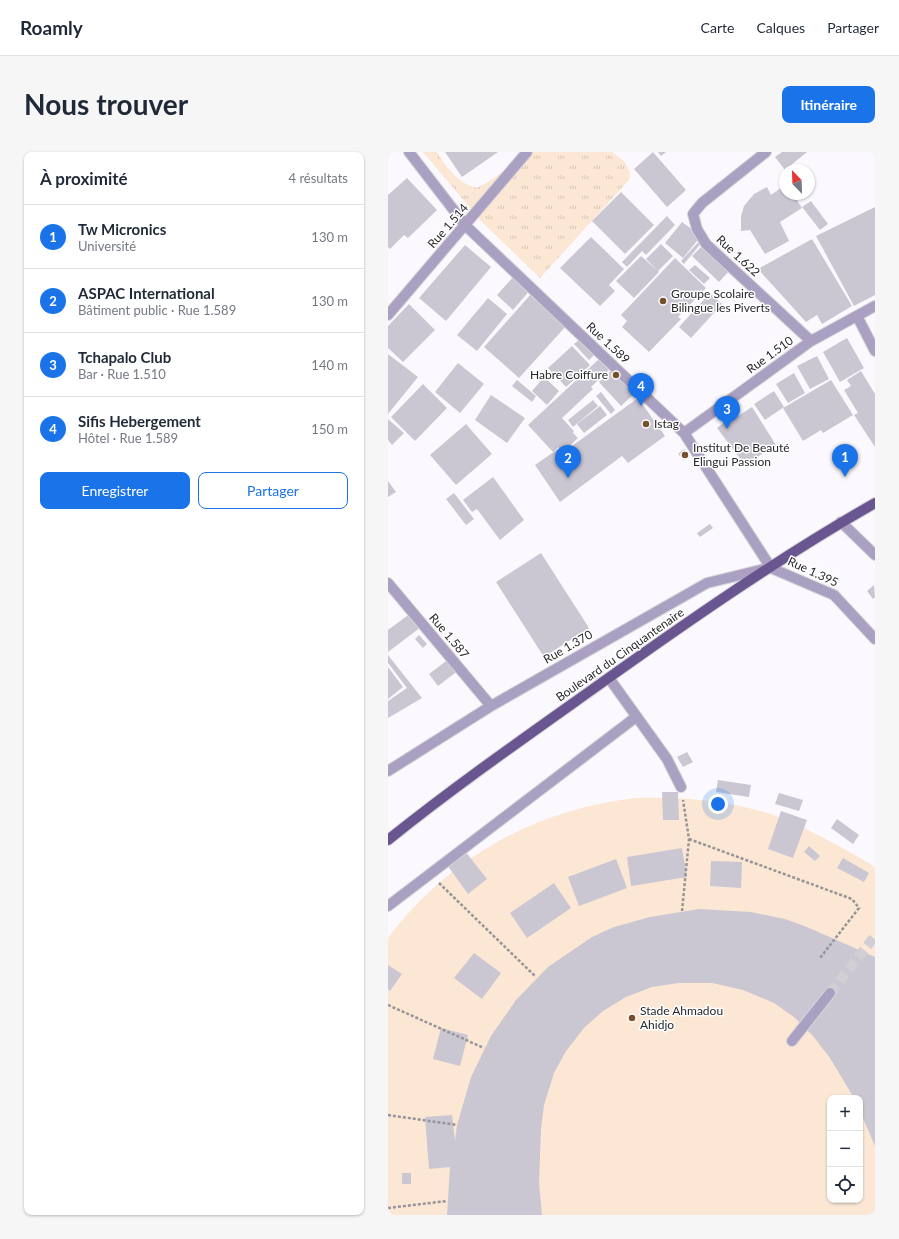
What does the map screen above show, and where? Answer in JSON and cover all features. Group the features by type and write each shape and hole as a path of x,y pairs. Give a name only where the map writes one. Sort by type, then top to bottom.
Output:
{"main road":[{"name":"Boulevard du Cinquantenaire","path":"388,840 444,795 609,678 771,568 842,522 875,503"}],"street":[{"name":"Rue 1.589","path":"409,152 466,226 684,433 771,568"},
{"name":"Rue 1.514","path":"388,315 466,226 527,152"},
{"name":"Rue 1.622","path":"766,152 702,203 693,214 698,229 706,244 811,341"},
{"name":"Rue 1.510","path":"684,433 811,341 875,306"},
{"path":"857,316 875,351"},
{"path":"842,522 875,554"},
{"name":"Rue 1.395","path":"771,568 834,595 875,639"},
{"name":"Rue 1.370","path":"388,771 491,706 707,583 771,568"},
{"name":"Rue 1.587","path":"388,583 491,706"},
{"path":"609,678 667,759 681,787"},
{"path":"388,906 429,873 636,717"},
{"path":"792,1041 830,993"}],"path":[{"path":"681,787 689,839 682,911"},
{"path":"689,839 852,899 859,908 820,958"},
{"path":"429,873 536,977"},
{"path":"388,1005 484,1048"},
{"path":"388,1115 457,1125"},
{"path":"388,1208 447,1201"}],"green space":[{"path":"423,152 437,152 445,164 459,179 470,186 477,188 490,181 512,163 522,152 612,152 624,161 630,172 629,180 540,278 482,222"},
{"name":"Stade Ahmadou Ahidjo","path":"634,798 676,798 719,802 761,811 781,818 800,826 875,867 875,1215 388,1215 388,938 412,910 438,884 466,862 496,842 528,826 597,804"}],"building":[{"path":"445,152 498,152 462,177"},
{"path":"653,152 686,190 667,207 634,169"},
{"path":"658,152 666,152 661,156"},
{"path":"782,152 807,152 792,164 780,164 775,157"},
{"path":"407,178 437,210 408,238 404,235 390,249 388,247 388,195"},
{"path":"767,187 771,195 779,189 779,200 797,200 802,208 780,222 789,241 765,254 750,230 741,231 741,216 744,206 754,194"},
{"path":"621,192 654,225 625,254 592,221"},
{"path":"811,201 828,224 820,230 802,207"},
{"path":"875,207 875,295 854,306 816,236"},
{"path":"667,216 675,225 646,255 642,251 627,267 622,262"},
{"path":"682,222 701,236 683,258 665,243"},
{"path":"591,237 624,269 609,285 615,291 600,306 560,268"},
{"path":"701,239 703,241 684,264 681,261"},
{"path":"812,239 852,306 822,324 817,315 806,322 758,269"},
{"path":"705,243 731,269 719,282 692,256"},
{"path":"661,244 673,256 658,271 646,259"},
{"path":"465,245 491,267 446,321 419,298"},
{"path":"641,256 659,272 634,298 616,281"},
{"name":"Groupe Scolaire Bilingue les Piverts","path":"675,258 706,288 678,317 681,319 649,352 622,327 627,321 621,315"},
{"path":"695,265 710,278 704,284 689,270"},
{"path":"515,275 531,289 513,310 497,295"},
{"path":"710,293 722,304 691,338 679,327"},
{"path":"531,294 567,325 519,378 484,347"},
{"path":"488,298 507,314 477,351 457,335"},
{"path":"409,304 435,330 403,362 388,348 388,326"},
{"path":"582,337 596,353 589,360 574,344"},
{"path":"847,338 864,368 840,382 823,352"},
{"path":"572,346 590,365 566,387 548,368"},
{"path":"388,354 418,377 388,414"},
{"path":"817,356 829,379 810,389 797,366"},
{"path":"599,359 609,370 591,387 593,389 562,418 574,431 573,433 578,438 563,452 558,447 553,452 528,425"},
{"path":"458,363 484,384 460,413 435,392"},
{"path":"614,368 636,392 621,406 599,382"},
{"path":"861,371 875,394 875,447 854,415 858,413 844,390 851,386 847,380"},
{"path":"794,373 805,393 788,403 776,384"},
{"path":"544,377 559,391 547,405 532,391"},
{"path":"517,380 536,396 532,402 512,386"},
{"path":"831,380 853,415 823,433 821,430 803,441 783,408"},
{"path":"423,384 447,408 415,441 391,417"},
{"path":"774,391 784,407 765,420 754,404"},
{"path":"601,392 615,410 611,414 596,396"},
{"path":"491,395 525,418 507,443 475,420"},
{"path":"638,398 665,436 628,463 622,456 560,502 535,465 558,449 561,454"},
{"path":"593,400 598,406 573,427 568,420"},
{"path":"600,406 607,415 584,433 577,424"},
{"path":"752,407 776,445 745,465 717,428 727,420 729,422"},
{"path":"388,419 404,433 392,445 388,440"},
{"path":"466,424 492,454 456,485 430,455"},
{"path":"684,449 690,456 684,460 678,454"},
{"path":"493,477 524,520 500,540 477,509 472,512 463,500"},
{"path":"388,481 396,492 388,497"},
{"path":"454,493 474,519 466,525 446,499"},
{"path":"710,524 713,528 700,537 697,533"},
{"path":"541,553 589,628 544,657 496,582"},
{"path":"874,585 875,597 873,599 867,591"},
{"path":"411,613 421,627 388,652 388,630"},
{"path":"419,635 427,644 423,648 415,639"},
{"path":"388,655 422,698 388,718 388,701 407,688 388,663"},
{"path":"454,655 463,667 438,686 429,674"},
{"path":"388,667 403,687 388,699"},
{"path":"687,752 693,762 683,767 677,757"},
{"path":"718,780 751,785 749,797 716,792"},
{"path":"662,792 678,792 679,820 663,820"},
{"path":"779,793 803,800 799,811 775,804"},
{"path":"781,811 807,820 793,858 768,849"},
{"path":"837,819 859,835 853,844 831,828"},
{"path":"809,846 820,856 815,861 804,852"},
{"path":"682,848 687,877 631,886 627,857"},
{"path":"465,851 487,879 468,894 447,865"},
{"path":"843,858 869,873 864,882 837,868"},
{"path":"616,859 627,888 579,906 568,877"},
{"path":"711,861 742,862 741,888 710,886"},
{"path":"554,883 571,908 527,938 510,913"},
{"path":"699,909 751,912 785,919 875,957 875,1146 863,1118 863,1095 852,1095 830,1058 813,1036 794,1017 774,1003 743,990 712,983 679,983 652,987 626,997 603,1011 584,1028 566,1051 554,1073 544,1105 541,1129 539,1183 542,1215 447,1215 450,1167 429,1169 425,1117 452,1115 455,1141 457,1125 471,1077 491,1036 516,1000 548,967 592,937 614,927 650,917"},
{"path":"474,953 501,973 482,999 454,978"},
{"path":"388,965 402,974 390,991 388,989"},
{"path":"441,1028 468,1035 460,1066 433,1059"},
{"path":"402,1173 411,1173 411,1184 402,1184"}],"tunnel":[{"path":"830,993 875,936"}],"place":[{"name":"Groupe Scolaire Bilingue les Piverts","path":"663,301"},
{"name":"Habre Coiffure","path":"616,375"},
{"name":"Sifis Hebergement","path":"641,406"},
{"name":"Istag","path":"646,424"},
{"name":"Tchapalo Club","path":"727,429"},
{"name":"Institut De Beauté Elingui Passion","path":"685,455"},
{"name":"Tw Micronics","path":"845,477"},
{"name":"ASPAC International","path":"568,478"},
{"name":"Stade Ahmadou Ahidjo","path":"632,1018"}]}
